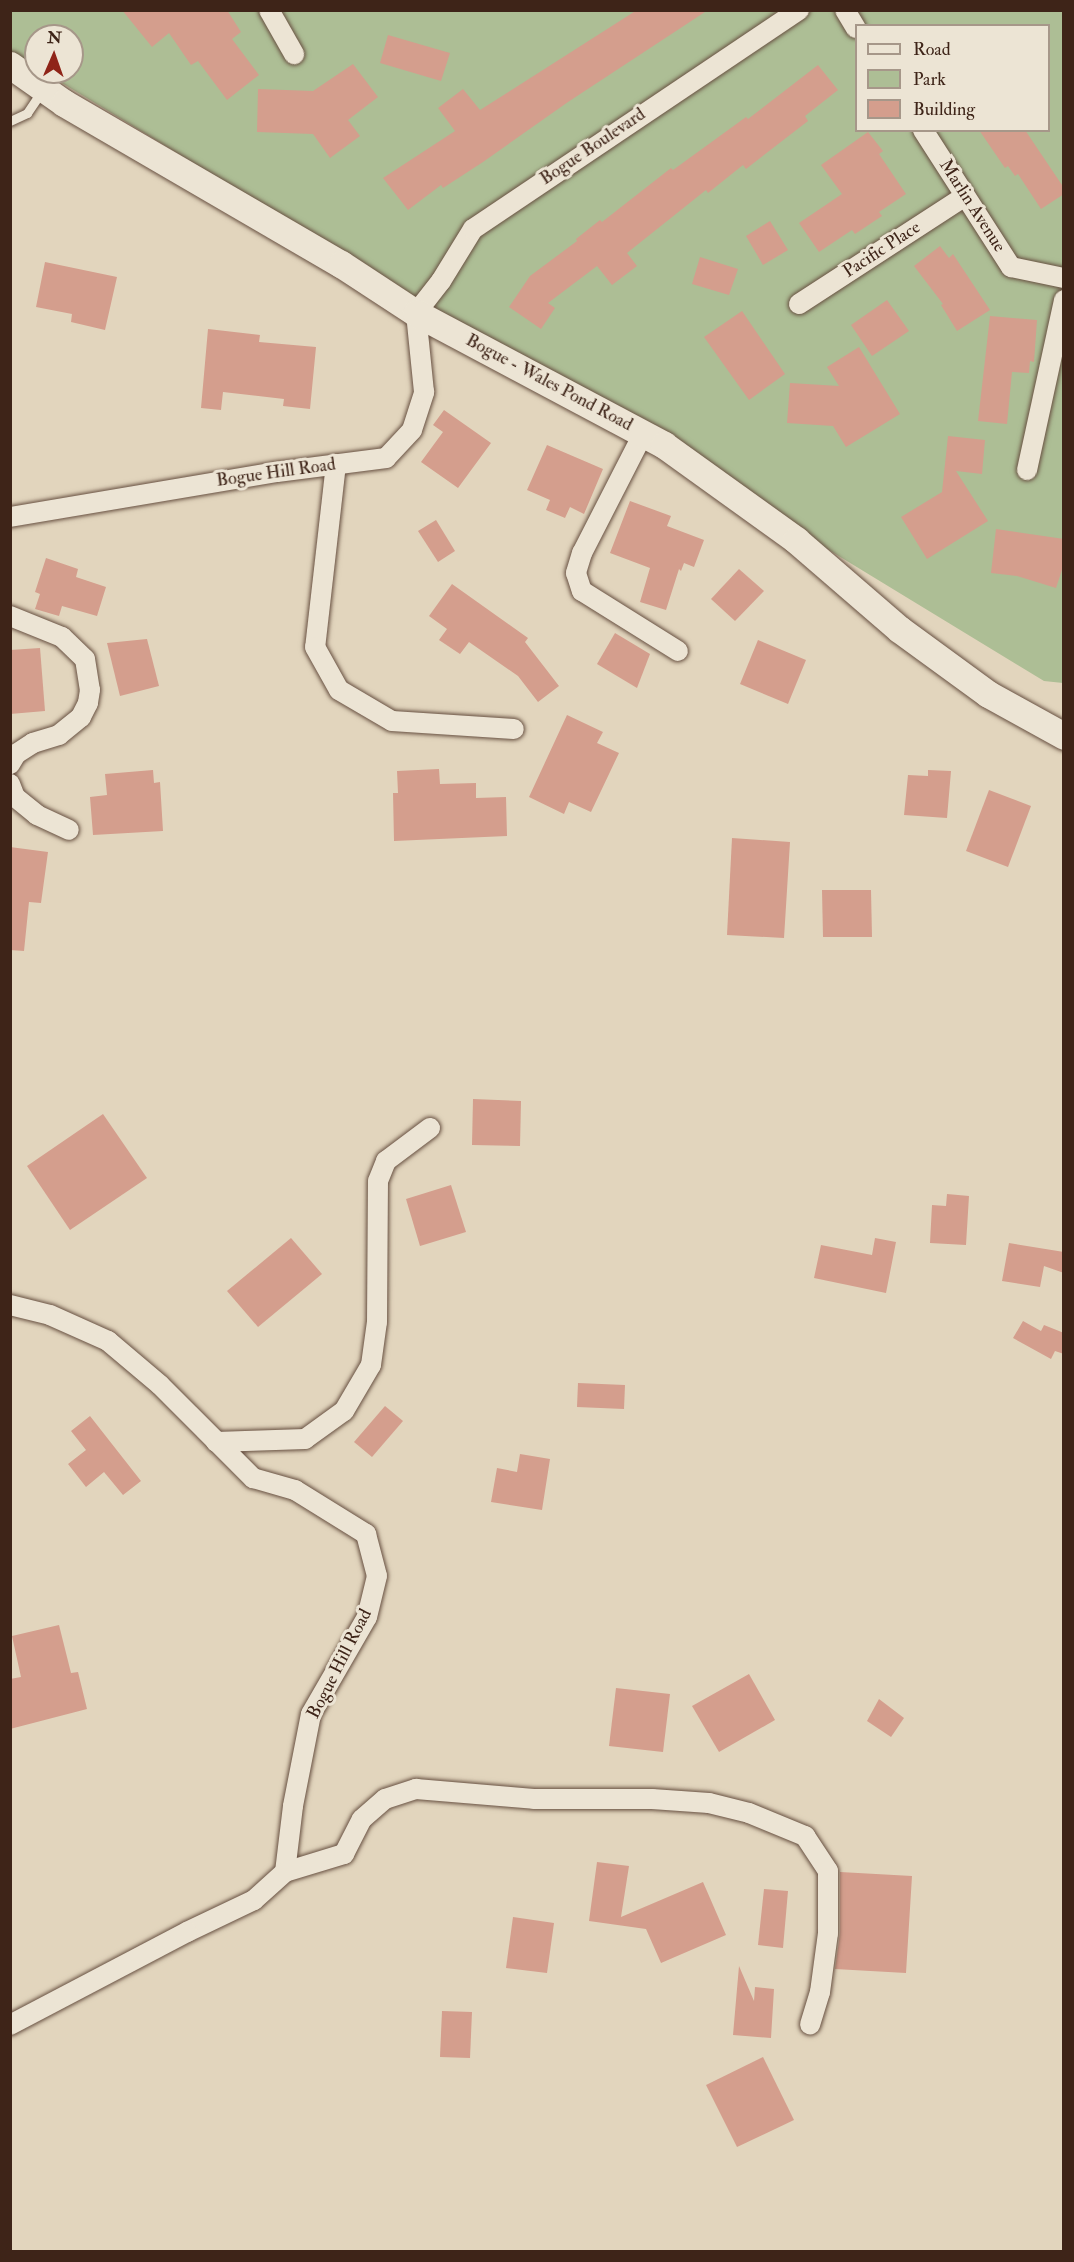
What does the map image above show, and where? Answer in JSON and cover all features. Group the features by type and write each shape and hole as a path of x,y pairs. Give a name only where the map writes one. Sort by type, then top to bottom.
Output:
{"street":[{"path":"269,10 294,54"},
{"name":"Bogue Boulevard","path":"416,312 441,282 472,229 799,10"},
{"path":"845,10 855,26"},
{"name":"Bogue - Wales Pond Road","path":"10,65 64,103 341,264 416,312 664,445 796,540 898,629 979,687 1064,736"},
{"name":"Marlin Avenue","path":"924,132 1011,267 1064,278"},
{"name":"Pacific Place","path":"799,304 965,196"},
{"path":"1027,470 1064,300"},
{"name":"Bogue Hill Road","path":"10,517 265,474 386,458 412,430 424,392 416,312"},
{"path":"643,434 582,554 576,573 582,591 678,651"},
{"path":"336,464 315,647 339,690 393,721 514,729"},
{"path":"10,616 62,637 86,658 90,690 88,703 81,717 59,735 33,743 16,754 10,764"},
{"path":"10,784 15,797 37,815 69,830"},
{"path":"216,1442 305,1440 344,1411 371,1365 378,1288 378,1181 386,1161 430,1128"},
{"name":"Bogue Hill Road","path":"10,1305 50,1316 108,1341 160,1385 254,1479 296,1490 366,1534 376,1576 367,1617 311,1714 292,1806 285,1872"},
{"path":"10,2025 187,1932 254,1900 285,1872 344,1854 362,1819 385,1799 416,1789 534,1799 652,1799 710,1803 749,1813 806,1836 828,1871 828,1933 820,1992 810,2024"}],"lane":[{"path":"10,121 27,113 44,88"}],"green space":[{"path":"10,11 1063,11 1063,683 1044,681 64,84 84,84 84,24 24,24 24,60 11,52"}],"building":[{"path":"122,10 227,10 241,32 232,39 259,75 227,100 198,61 191,65 169,33 152,47"},
{"path":"637,10 708,10 568,102 483,162 443,188 441,185 408,210 383,178 455,131 438,108 463,89 480,110"},
{"path":"388,35 450,53 441,81 380,63"},
{"path":"353,64 378,97 348,120 360,136 330,158 313,134 257,132 258,89 313,91"},
{"path":"818,65 838,90 805,116 808,121 746,169 743,165 708,193 706,190 627,253 637,266 612,285 597,266 548,303 555,308 541,329 509,307 530,276 577,241 576,239 600,220 602,222 671,168 673,170 746,117 748,119"},
{"path":"868,132 883,151 879,154 906,194 879,212 882,216 855,234 852,230 819,252 799,223 842,194 821,165"},
{"path":"980,132 1026,132 1064,188 1064,194 1041,209 1018,174 1015,176 1008,166 1005,168"},
{"path":"770,221 788,250 763,265 746,236"},
{"path":"940,246 949,258 953,254 990,310 957,331 941,305 943,304 914,266"},
{"path":"700,257 738,269 729,295 692,284"},
{"path":"45,262 117,277 105,330 71,322 72,314 36,307"},
{"path":"887,300 909,331 872,356 851,325"},
{"path":"742,311 785,374 749,400 704,337"},
{"path":"990,316 1037,320 1034,362 1030,361 1029,373 1012,372 1007,424 978,421"},
{"path":"208,329 260,335 259,342 316,347 310,409 283,406 284,399 223,392 221,410 201,408"},
{"path":"859,347 900,414 846,447 833,426 787,423 790,383 839,386 827,367"},
{"path":"444,410 491,443 458,488 421,462 443,432 433,425"},
{"path":"948,436 985,440 982,474 956,471 988,521 927,559 901,517 942,492"},
{"path":"547,445 603,469 584,514 570,507 565,518 546,510 550,500 527,490"},
{"path":"630,501 671,516 667,526 704,540 694,567 684,563 681,571 679,569 666,610 640,602 650,568 610,553"},
{"path":"436,520 455,551 438,562 418,531"},
{"path":"996,529 1064,539 1064,564 1056,588 1017,576 991,573"},
{"path":"46,558 78,569 76,577 106,587 97,616 62,606 59,616 35,609 40,594 35,592"},
{"path":"739,569 764,591 735,621 711,599"},
{"path":"452,584 528,638 525,642 559,686 538,702 518,676 469,642 460,654 439,640 447,629 429,616"},
{"path":"615,633 650,654 637,688 597,664"},
{"path":"147,639 159,686 120,696 107,643"},
{"path":"758,640 806,660 788,704 740,684"},
{"path":"40,648 45,711 10,714 10,650"},
{"path":"567,715 603,732 597,743 619,753 591,812 569,802 564,814 529,797"},
{"path":"439,769 440,784 476,783 476,798 506,797 507,836 394,841 393,793 398,793 397,771"},
{"path":"153,770 154,783 160,782 163,831 93,835 90,797 107,795 105,774"},
{"path":"928,770 951,771 947,818 904,815 908,775 928,776"},
{"path":"989,790 1031,806 1008,867 966,851"},
{"path":"732,838 790,842 784,938 727,935"},
{"path":"10,847 48,852 41,903 29,902 24,951 10,950"},
{"path":"822,890 871,890 872,937 823,937"},
{"path":"473,1099 521,1101 520,1146 472,1145"},
{"path":"103,1114 147,1178 70,1230 27,1166"},
{"path":"451,1185 466,1232 420,1246 406,1199"},
{"path":"947,1194 969,1196 966,1245 930,1243 932,1205 946,1206"},
{"path":"291,1238 322,1274 258,1327 227,1291"},
{"path":"875,1238 896,1242 886,1293 814,1278 821,1245 872,1255"},
{"path":"1009,1243 1064,1252 1064,1273 1044,1266 1040,1287 1002,1281"},
{"path":"1023,1321 1041,1331 1044,1325 1064,1333 1064,1354 1055,1351 1051,1359 1013,1338"},
{"path":"578,1383 625,1385 624,1409 577,1407"},
{"path":"385,1406 403,1421 372,1457 354,1442"},
{"path":"90,1416 141,1481 123,1495 104,1472 86,1487 68,1464 86,1450 71,1431"},
{"path":"520,1454 550,1459 542,1510 491,1502 497,1468 517,1472"},
{"path":"59,1625 71,1673 78,1672 87,1709 10,1729 10,1679 21,1677 12,1636"},
{"path":"749,1674 775,1720 719,1752 692,1706"},
{"path":"616,1688 670,1694 663,1752 609,1746"},
{"path":"879,1699 904,1718 891,1737 867,1721"},
{"path":"597,1862 629,1866 621,1917 703,1882 726,1935 661,1963 646,1929 589,1921"},
{"path":"840,1872 912,1876 906,1973 835,1969 840,1933"},
{"path":"764,1889 788,1891 783,1948 758,1945"},
{"path":"513,1917 554,1923 547,1973 506,1968"},
{"path":"739,1966 754,2001 755,1987 774,1989 771,2038 733,2035"},
{"path":"442,2011 472,2012 470,2058 440,2057"},
{"path":"763,2057 794,2120 737,2147 706,2085"}]}
